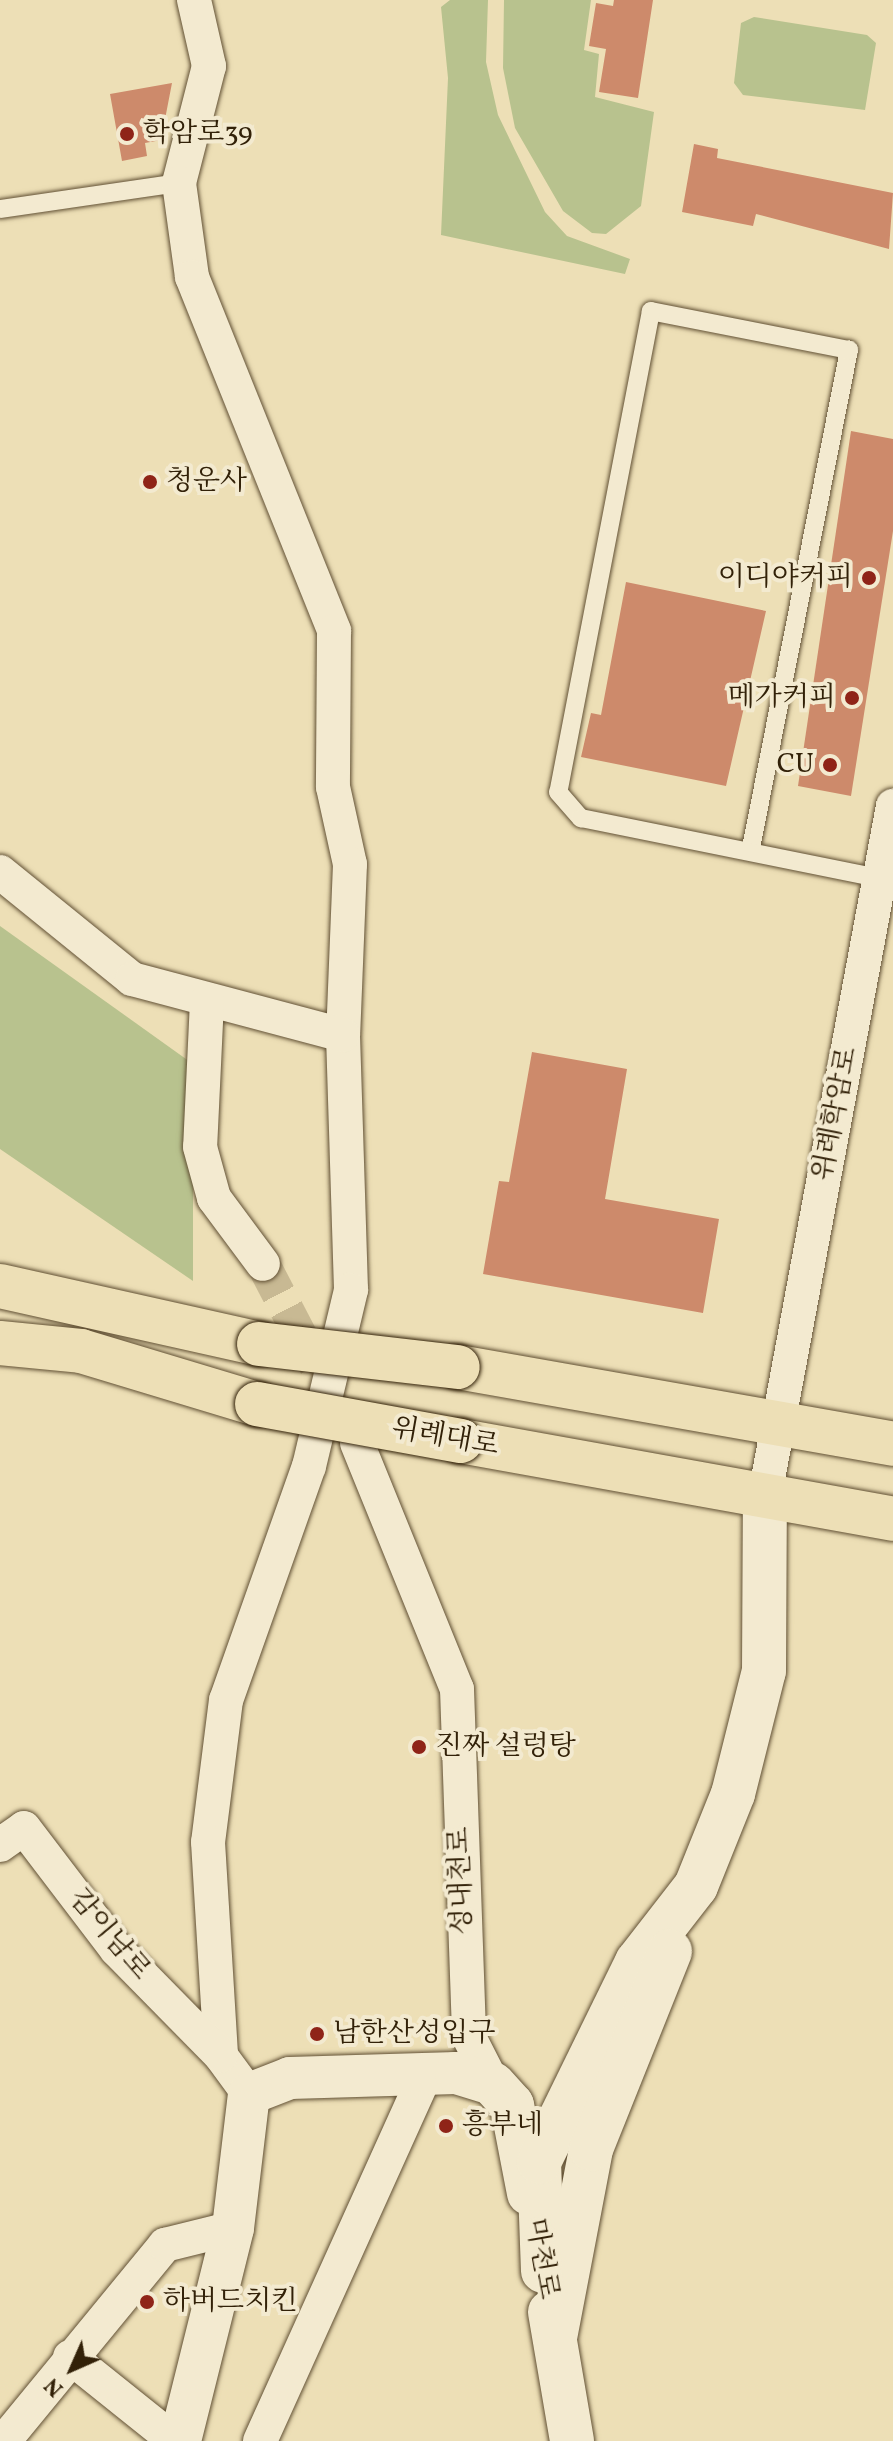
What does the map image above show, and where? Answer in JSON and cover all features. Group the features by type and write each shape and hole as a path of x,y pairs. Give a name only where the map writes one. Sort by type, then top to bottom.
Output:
{"main road":[{"path":"0,1286 259,1344 458,1367 893,1444"},
{"name":"위례대로","path":"0,1343 81,1351 257,1404 893,1519"},
{"path":"555,2338 591,2149 733,1794 764,1671 765,1495"},
{"path":"543,2271 539,2162 637,1962 696,1886"},
{"name":"마천로","path":"493,2084 512,2105 572,2441"}],"street":[{"path":"70,2357 178,2441 233,2228 249,2094 221,2056 208,1842 226,1700 330,1391 351,1290 343,1035 350,864 333,787 334,631 222,366 192,277 179,183 209,66 194,0"},
{"name":"위례학암로","path":"765,1495 777,1422 887,879 893,806"},
{"path":"0,872 132,979 343,1035"},
{"path":"207,1001 200,1147 214,1198 263,1264"},
{"name":"성내천로","path":"357,1443 457,1689 469,2037 493,2084"},
{"name":"감이남로","path":"0,1845 24,1828 117,1950 221,2056"},
{"path":"249,2094 290,2078 473,2074 493,2084"},
{"path":"260,2441 425,2075"},
{"path":"4,2440 165,2245 233,2228"}],"lane":[{"path":"0,209 179,183"},
{"path":"751,848 849,350 651,311 558,792 581,818 751,848 887,879"}],"green space":[{"path":"450,0 488,0 486,62 498,115 545,212 567,236 630,259 625,274 441,235 448,78 441,7"},
{"path":"504,0 591,0 584,50 599,54 595,97 654,112 641,206 606,234 592,233 563,211 515,128 503,68"},
{"path":"754,17 867,35 876,43 865,110 743,95 734,83 741,23"},
{"path":"0,926 193,1064 193,1281 0,1149"}],"building":[{"path":"614,0 653,0 638,98 599,92 606,49 589,46 596,3 613,6"},
{"path":"172,83 161,140 145,143 147,156 122,161 110,94"},
{"path":"694,144 718,149 717,158 893,193 889,249 756,214 753,226 682,212"},
{"path":"851,431 893,439 893,531 851,796 798,786"},
{"path":"626,582 766,611 726,786 581,757 591,713 601,715"},
{"path":"532,1052 627,1069 605,1199 719,1219 703,1313 483,1274 499,1181 509,1182"}],"tunnel":[{"path":"263,1264 316,1366"}],"place":[{"name":"학암로39","path":"127,134"},
{"name":"청운사","path":"150,482"},
{"name":"이디야커피","path":"869,578"},
{"name":"메가커피","path":"852,698"},
{"name":"CU","path":"830,765"},
{"name":"진짜 설렁탕","path":"419,1747"},
{"name":"남한산성입구","path":"317,2034"},
{"name":"흥부네","path":"446,2126"},
{"name":"하버드치킨","path":"147,2302"}]}
